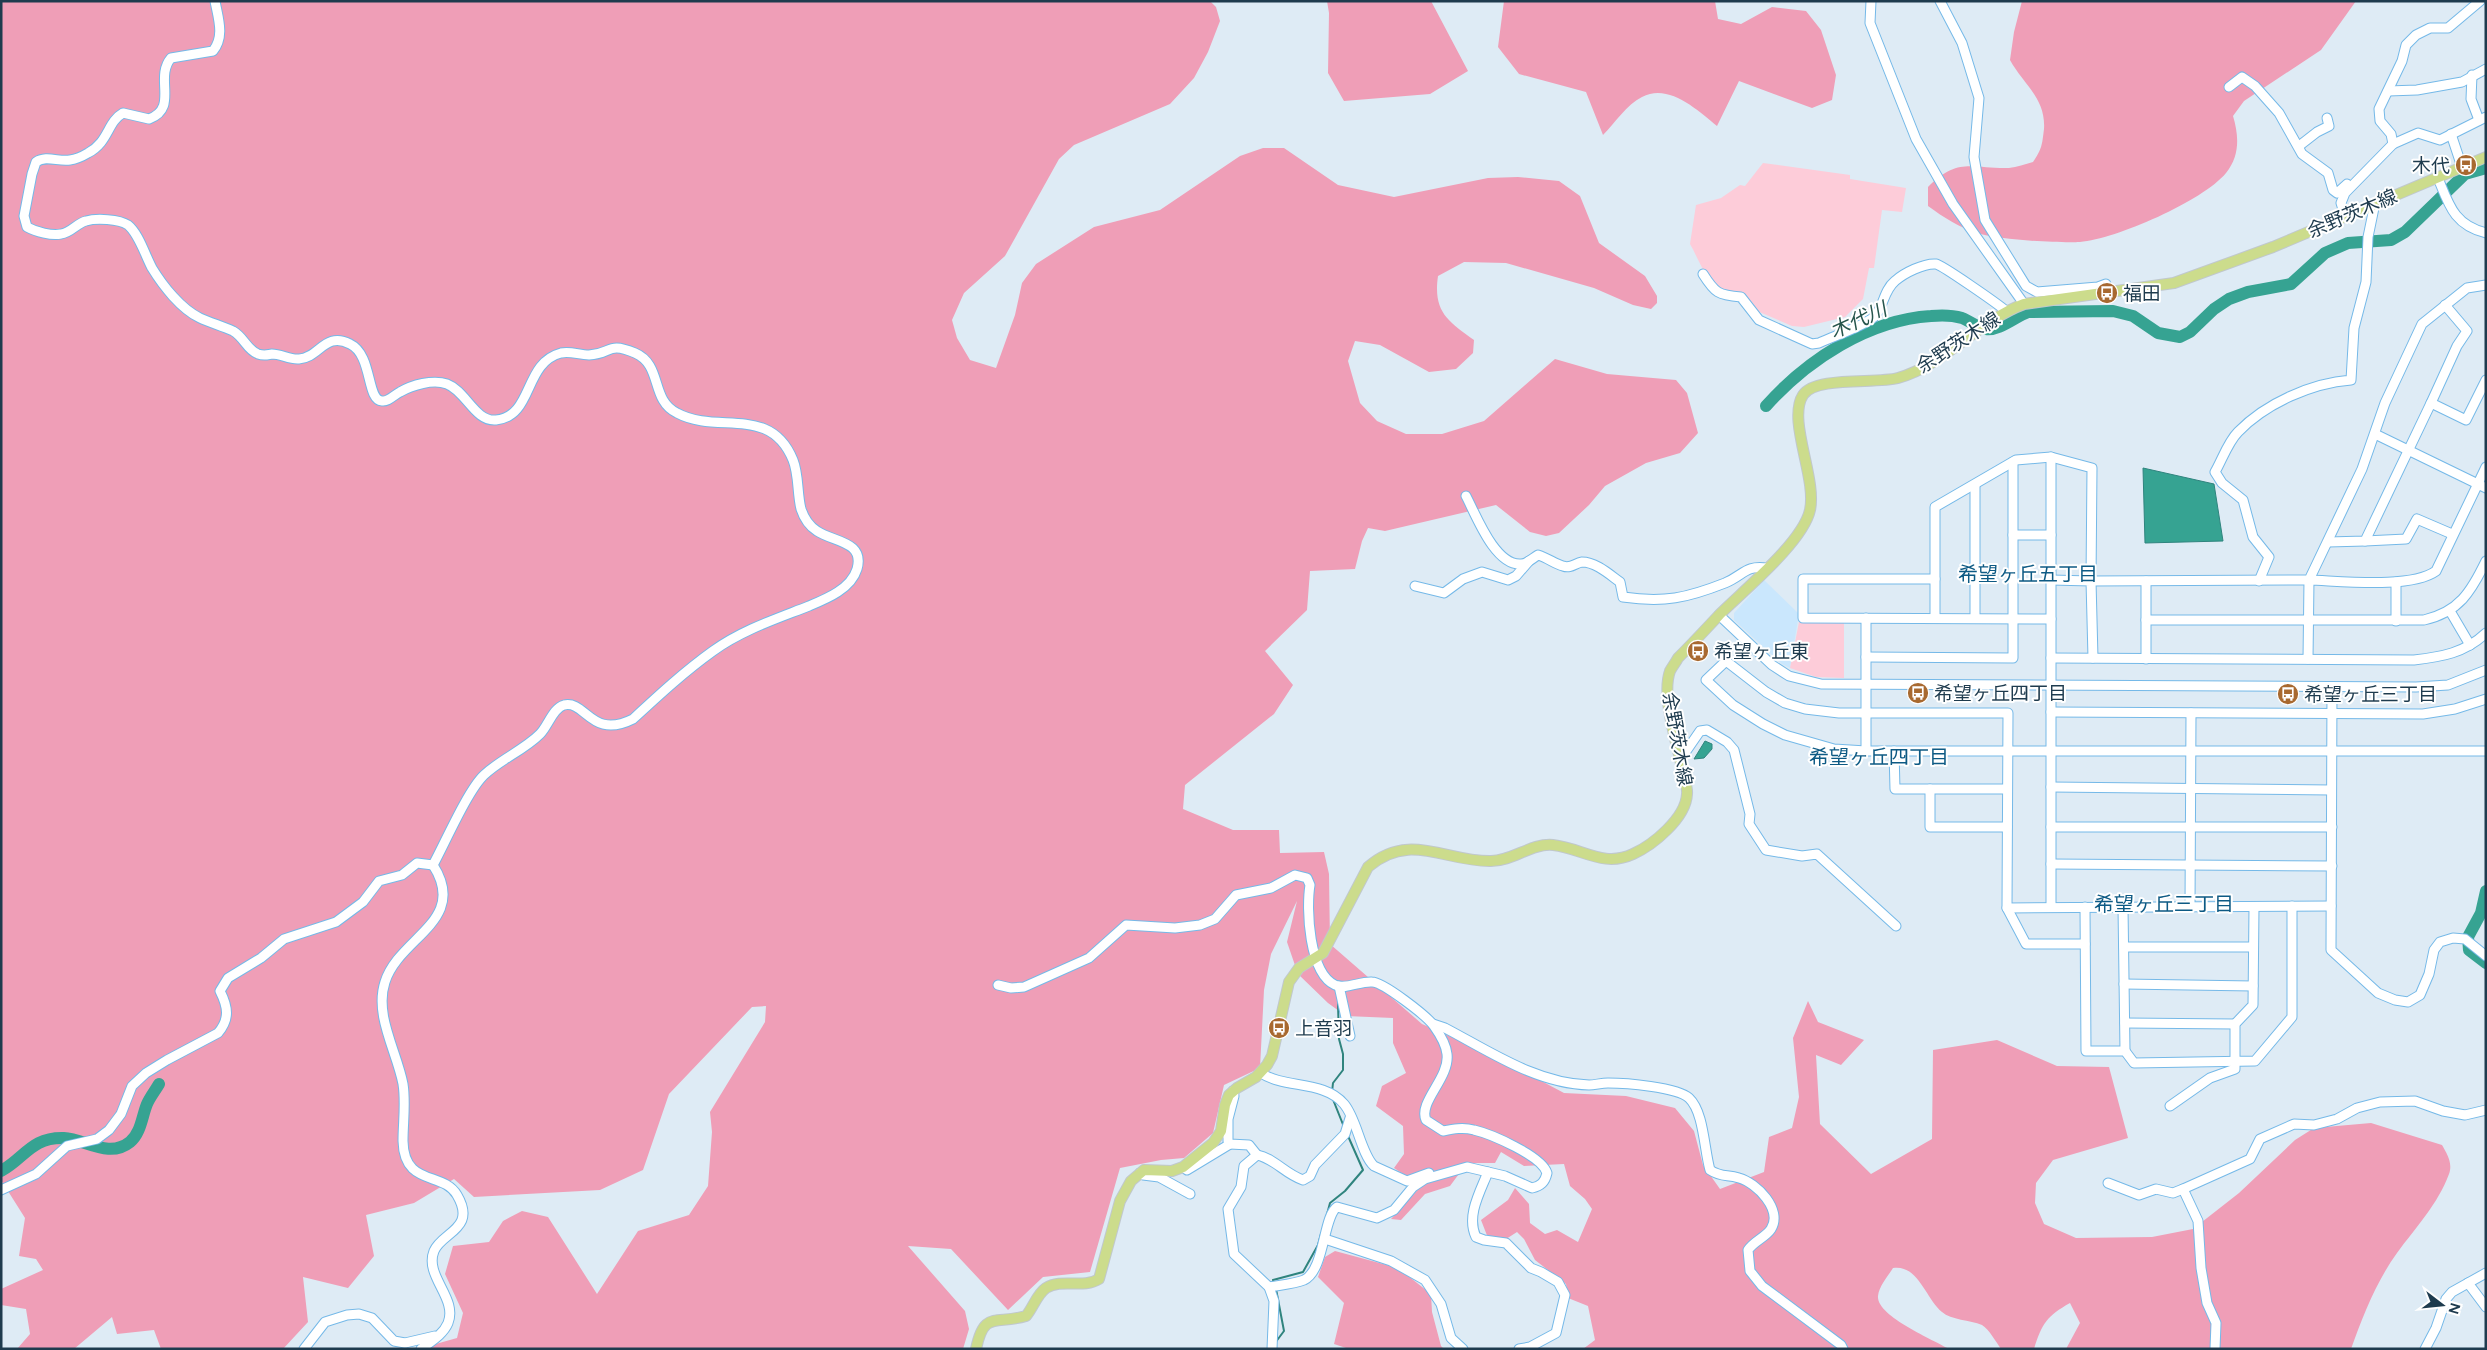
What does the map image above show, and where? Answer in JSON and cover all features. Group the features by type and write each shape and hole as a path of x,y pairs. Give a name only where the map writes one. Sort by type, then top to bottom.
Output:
{"main road":[{"name":"余野茨木線","path":"1233,1091 1261,1073 1272,1056 1288,982 1299,968 1317,958 1331,939 1368,866 1379,857 1392,851 1408,848 1490,862 1517,856 1548,845 1602,860 1614,860 1635,854 1664,833 1682,811 1687,795 1671,713 1668,685 1670,671 1678,658 1767,568 1807,521 1811,507 1811,490 1798,416 1800,401 1804,393 1812,387 1826,384 1881,382 1898,378 1932,362 2006,311 2024,304 2174,283 2273,247 2375,203 2439,180 2462,167 2486,157"},
{"path":"976,1349 980,1332 984,1325 992,1320 1026,1316 1048,1287 1060,1284 1091,1284 1099,1279 1120,1201 1131,1181 1144,1170 1172,1170 1183,1167 1218,1137 1225,1105 1233,1091"}],"street":[{"path":"215,1 220,31 218,45 213,51 170,58 168,60 164,78 165,105 162,112 149,119 123,113 112,124 104,140 91,152 71,160 45,159 36,162 24,216 27,227 34,231 61,234 86,221 121,222 132,230 154,271 190,312 232,331 246,341 256,354 276,354 301,359 309,356 327,342 342,341 350,344 363,356 369,369 371,390 374,398 380,401 386,401 410,386 440,383 450,385 485,419 494,421 511,414 520,405 539,366 558,354 570,352 591,355 617,346 646,359 656,377 657,391 662,400 676,413 707,422 754,424 764,428 779,441 793,460 799,502 809,525 818,533 848,543 856,551 859,564 853,578 842,588 826,599 748,631 715,650 633,719 618,727 604,725 588,717 574,706 564,705 556,710 540,734 482,777 433,865"},
{"path":"1871,1 1870,23 1916,139 1953,204 2024,304"},
{"path":"1940,1 1962,43 1979,98 1974,157 1984,220 2026,286 2037,292 2098,287 2106,284"},
{"path":"2393,144 2390,134 2380,121 2380,109 2402,61 2406,44 2416,35 2430,28 2448,28 2480,1"},
{"path":"2388,91 2439,87 2462,82 2486,69"},
{"path":"2345,216 2342,203 2345,193 2393,144 2418,133 2440,140 2482,119 2471,99 2472,75"},
{"path":"2229,87 2242,77 2255,86 2279,113 2302,154 2328,173 2334,192 2337,193 2359,178"},
{"path":"2299,146 2317,132 2329,126 2327,118"},
{"path":"2451,134 2462,167"},
{"path":"2439,180 2454,215 2475,230 2486,233"},
{"path":"2259,580 2269,557 2253,537 2243,500 2222,483 2215,472 2237,433 2276,402 2328,382 2352,380 2354,328 2366,282 2368,237 2375,203"},
{"path":"1703,274 1712,287 1721,295 1741,297 1758,320 1812,344 1819,344 1873,318 1880,309 1884,296 1895,281 1926,264 1945,267 1957,278 2006,311"},
{"path":"2308,659 2309,580 2362,469 2384,403 2422,324 2444,304 2467,288 2486,285"},
{"path":"2364,541 2457,346 2467,331 2444,304"},
{"path":"2431,403 2466,420 2486,380"},
{"path":"2375,434 2482,486"},
{"path":"2050,456 2051,908"},
{"path":"1935,618 1935,506 2013,462 2050,456 2092,468 2091,581 2093,658"},
{"path":"1866,656 2013,658 2013,462"},
{"path":"2051,580 2396,582 2422,579 2436,571 2452,534 2482,486 2486,467"},
{"path":"1975,485 1975,618"},
{"path":"1466,496 1493,548 1511,563 1522,564 1538,555 1549,558 1563,566 1570,567 1581,562 1594,566 1620,582 1623,597 1664,600 1692,594 1728,582 1754,566 1767,568"},
{"path":"2328,542 2406,539 2418,519 2452,534"},
{"path":"2013,535 2051,535"},
{"path":"1415,586 1444,593 1463,579 1482,572 1508,580 1516,576 1530,560"},
{"path":"2146,620 2424,620 2450,611 2473,588 2486,561"},
{"path":"1935,579 1803,579 1803,618 2051,619"},
{"path":"2146,580 2146,659"},
{"path":"2396,582 2396,621"},
{"path":"2450,611 2470,645"},
{"path":"1720,615 1772,665 1789,676 1821,684 2416,687 2448,684 2486,670"},
{"path":"1866,618 1866,751"},
{"path":"2051,658 2430,658 2446,656 2470,645 2486,633"},
{"path":"2085,944 2026,944 2007,908 2007,827 2008,789 2008,751 2008,713 1824,712 1785,702 1756,685 1730,662 1726,661 1706,680 1733,705 1785,735 1834,749 1866,751 2008,751 2051,751 2191,751 2332,751 2486,751"},
{"path":"2332,687 2331,950 2378,993 2394,1000 2408,1002 2420,995 2429,974 2434,950 2440,942 2453,938 2467,940 2486,956"},
{"path":"2051,712 2423,714 2455,709 2486,699"},
{"path":"2190,907 2191,713"},
{"path":"1680,760 1700,732 1707,730 1727,742 1734,750 1750,814 1749,824 1766,850 1802,856 1817,854 1896,926"},
{"path":"1894,751 1895,789 2008,789"},
{"path":"2051,787 2331,790"},
{"path":"1930,789 1930,827 2007,827"},
{"path":"2051,827 2332,827"},
{"path":"1,1190 36,1174 67,1146 96,1139 110,1130 121,1114 132,1086 146,1073 166,1060 218,1033 224,1027 228,1014 227,1005 220,991 228,978 284,939 325,926 351,912 379,881 402,875 417,863 433,865"},
{"path":"2051,864 2332,866"},
{"path":"421,1349 440,1334 448,1323 450,1312 434,1269 434,1250 458,1228 463,1212 457,1194 450,1188 419,1175 405,1157 403,1142 403,1087 382,1009 381,995 386,979 396,962 440,914 444,889 442,879 433,865"},
{"path":"998,985 1011,988 1024,987 1089,958 1126,925 1175,928 1200,925 1214,919 1236,895 1271,888 1295,875 1307,878 1310,885 1309,936 1328,980 1339,986 1376,982 1432,1024 1445,1028 1526,1069 1548,1077 1588,1085 1608,1083 1668,1089 1687,1096 1696,1105 1710,1170 1719,1176 1739,1178 1749,1183 1761,1191 1772,1210 1774,1219 1771,1230 1748,1250 1750,1271 1762,1286 1841,1345 1843,1349"},
{"path":"2170,1106 2210,1078 2235,1069 2235,1024 2253,1005 2254,906"},
{"path":"2123,907 2125,1051 2134,1063 2255,1061 2292,1018 2292,906"},
{"path":"2007,908 2332,906"},
{"path":"2085,907 2086,1051 2125,1051"},
{"path":"2124,947 2253,947"},
{"path":"2124,984 2253,986"},
{"path":"1339,986 1350,1036"},
{"path":"2125,1023 2235,1024"},
{"path":"1269,1287 1303,1280 1309,1276 1325,1239 1334,1209 1343,1208 1377,1218 1394,1210 1413,1187 1425,1179 1467,1167 1505,1176 1532,1188 1539,1187 1545,1181 1547,1173 1540,1162 1494,1137 1473,1129 1459,1128 1443,1131 1426,1120 1424,1108 1441,1082 1447,1053 1432,1024"},
{"path":"1261,1073 1274,1079 1331,1094 1344,1104 1361,1138 1370,1162 1374,1166 1407,1181 1424,1174 1448,1172"},
{"path":"1230,1144 1228,1141 1228,1119 1234,1096 1233,1091"},
{"path":"2108,1183 2139,1195 2156,1189 2173,1193 2250,1159 2260,1139 2294,1124 2314,1125 2337,1119 2357,1108 2380,1102 2415,1101 2443,1111 2465,1116 2486,1110"},
{"path":"1183,1167 1187,1170 1230,1144 1249,1145 1257,1155 1264,1156 1289,1176 1303,1180 1310,1176 1316,1165 1345,1134 1350,1118"},
{"path":"1257,1155 1244,1166 1241,1187 1228,1209 1228,1218 1234,1254 1269,1287 1274,1301 1272,1349"},
{"path":"1488,1172 1473,1213 1472,1221 1476,1236 1484,1240 1506,1243 1531,1268 1558,1282 1565,1295 1556,1333 1530,1347 1519,1349"},
{"path":"1140,1173 1159,1177 1190,1194"},
{"path":"2184,1189 2198,1221 2201,1268 2207,1303 2216,1323 2214,1349"},
{"path":"1325,1239 1391,1261 1425,1280 1441,1304 1451,1338 1463,1349"},
{"path":"2425,1349 2436,1328 2446,1299 2486,1272"},
{"path":"2468,1283 2486,1307"},
{"path":"304,1349 324,1322 347,1315 359,1314 372,1318 394,1341 405,1342 440,1334"}],"shaded area":[{"path":"1,1 1210,1 1216,7 1220,21 1208,52 1194,78 1170,104 1074,145 1059,159 1005,256 964,293 952,320 957,338 970,360 996,368 1015,315 1022,283 1036,264 1094,227 1160,210 1240,156 1263,148 1284,148 1338,185 1394,197 1488,178 1518,177 1559,181 1580,196 1599,243 1645,276 1657,296 1657,303 1651,309 1633,305 1594,288 1506,263 1464,262 1438,276 1437,288 1440,307 1444,314 1449,321 1474,340 1473,353 1456,369 1429,372 1380,345 1355,341 1348,361 1360,403 1377,421 1406,434 1442,434 1484,421 1555,359 1607,374 1676,380 1687,393 1698,433 1680,453 1646,463 1605,486 1589,505 1559,533 1546,536 1530,532 1496,505 1385,531 1368,528 1362,541 1355,569 1310,571 1307,610 1265,651 1293,685 1274,714 1185,785 1183,809 1233,830 1279,830 1280,853 1324,852 1329,874 1330,944 1422,1024 1491,1054 1564,1093 1626,1096 1675,1108 1694,1131 1703,1165 1720,1189 1764,1172 1769,1137 1792,1128 1799,1097 1793,1038 1808,1001 1818,1022 1864,1040 1841,1065 1816,1055 1820,1124 1871,1174 1932,1139 1933,1050 1997,1040 2057,1066 2109,1067 2128,1138 2053,1160 2036,1183 2035,1203 2044,1224 2076,1238 2152,1237 2193,1229 2239,1193 2295,1140 2314,1128 2371,1123 2442,1145 2449,1159 2450,1166 2444,1185 2433,1205 2389,1264 2376,1287 2351,1349 2066,1349 2080,1323 2070,1303 2046,1321 2034,1349 2001,1349 1985,1327 1946,1315 1936,1306 1921,1284 1909,1271 1902,1268 1893,1268 1880,1289 1878,1296 1880,1304 1907,1327 1949,1349 1583,1349 1595,1340 1588,1306 1568,1298 1566,1284 1535,1260 1524,1239 1517,1232 1503,1241 1488,1238 1481,1220 1508,1200 1515,1188 1529,1204 1530,1223 1545,1234 1557,1230 1578,1242 1592,1209 1585,1199 1570,1186 1564,1164 1524,1166 1501,1152 1495,1163 1467,1163 1450,1186 1425,1194 1401,1220 1391,1219 1421,1186 1394,1168 1404,1154 1403,1126 1376,1106 1382,1086 1406,1073 1393,1043 1393,1018 1346,1016 1328,1003 1298,974 1287,942 1297,901 1271,954 1264,990 1260,1068 1224,1085 1213,1133 1184,1158 1161,1160 1120,1168 1090,1272 1043,1277 1008,1310 951,1249 908,1246 965,1311 969,1329 963,1349 418,1349 457,1338 463,1313 445,1274 453,1246 489,1242 503,1221 522,1211 548,1217 597,1294 638,1231 689,1215 708,1186 712,1132 710,1112 765,1022 766,1006 752,1007 669,1094 643,1170 600,1190 474,1197 454,1179 414,1203 366,1215 374,1256 348,1288 303,1277 308,1322 283,1349 161,1349 154,1330 117,1334 112,1317 74,1349 17,1349 30,1334 26,1309 1,1305 1,1289 43,1270 36,1259 19,1256 25,1218 1,1180"},
{"path":"1327,1 1431,1 1468,71 1430,94 1344,101 1328,73 1329,13"},
{"path":"1504,1 1715,1 1718,19 1741,24 1772,7 1806,11 1821,30 1836,75 1832,100 1812,108 1739,81 1717,126 1682,100 1662,93 1652,94 1642,97 1631,104 1603,135 1586,92 1519,74 1498,47"},
{"path":"2022,1 2356,1 2321,50 2244,101 2233,116 2237,138 2234,160 2226,173 2215,184 2179,206 2136,226 2096,239 2070,242 1999,238 1971,231 1928,206 1928,187 1948,171 1966,166 2015,167 2033,162 2040,150 2044,118 2038,100 2010,60 2014,32"},
{"path":"1763,163 1850,175 1850,179 1906,188 1902,212 1882,210 1874,268 1869,268 1863,299 1845,317 1804,327 1792,326 1757,311 1745,294 1729,293 1715,286 1701,265 1690,244 1696,205 1721,198 1740,185 1745,186"},
{"path":"2143,468 2214,484 2223,541 2145,543"},
{"path":"1764,580 1799,614 1790,668 1782,664 1734,620 1734,613"},
{"path":"1799,622 1844,622 1844,678 1816,677 1790,668"},
{"path":"1705,741 1712,744 1712,749 1704,758 1694,759"},
{"path":"1335,1251 1398,1268 1431,1294 1432,1312 1441,1346 1444,1349 1349,1349 1334,1344 1344,1303 1318,1277 1325,1257"}],"waterway":[{"name":"木代川","path":"1766,406 1800,373 1840,345 1884,325 1908,319 1950,316 1962,318 1977,326 1991,329 2002,326 2028,312 2113,311 2133,316 2158,333 2180,337 2190,332 2214,309 2229,299 2248,292 2291,284 2325,253 2348,243 2391,240 2405,232 2465,174 2486,168"},
{"path":"2486,891 2481,913 2468,937 2469,950 2486,963"},
{"path":"1332,1092 1333,1083 1343,1070 1343,1054 1339,1039 1338,1004"},
{"path":"1,1171 29,1149 44,1141 53,1139 72,1139 105,1148 114,1149 122,1147 137,1134 147,1104 159,1084"},
{"path":"1332,1097 1344,1127"},
{"path":"1326,1218 1330,1203 1345,1191 1363,1170 1348,1136"},
{"path":"1274,1282 1273,1280 1303,1272 1318,1245 1321,1234"},
{"path":"1275,1343 1284,1331 1276,1289"}],"place":[{"name":"木代","path":"2466,165"},
{"name":"福田","path":"2107,293"},
{"name":"希望ヶ丘東","path":"1698,651"},
{"name":"希望ヶ丘四丁目","path":"1918,693"},
{"name":"希望ヶ丘三丁目","path":"2288,694"},
{"name":"上音羽","path":"1279,1028"}],"district":[{"name":"希望ヶ丘五丁目","path":"2028,574"},
{"name":"希望ヶ丘四丁目","path":"1879,757"},
{"name":"希望ヶ丘三丁目","path":"2164,904"}]}
